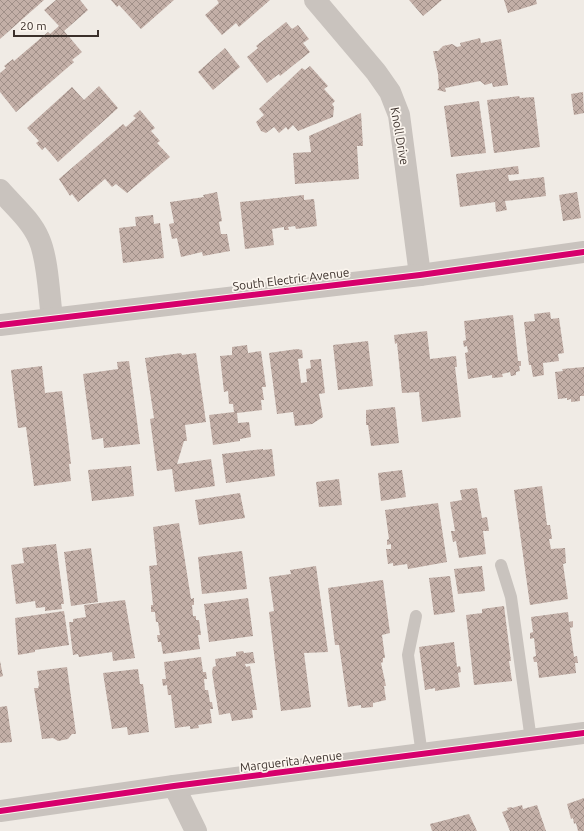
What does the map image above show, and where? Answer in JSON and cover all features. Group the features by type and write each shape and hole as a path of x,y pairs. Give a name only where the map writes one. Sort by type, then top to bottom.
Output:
{"street":[{"name":"Knoll Drive","path":"315,0 376,72 390,92 399,115 420,275"},
{"path":"0,190 31,226 39,238 43,251 52,318"},
{"name":"South Electric Avenue","path":"0,325 420,275 584,252"},
{"name":"Marguerita Avenue","path":"0,811 174,786 584,733"},
{"path":"174,786 196,831"}],"lane":[{"path":"501,565 511,597 531,740"},
{"path":"416,616 408,655 422,755"}],"building":[{"path":"0,0 44,0 0,39"},
{"path":"56,0 80,0 88,10 64,31 82,52 72,60 74,62 16,112 0,92 0,73 6,68 4,66 13,59 14,61 48,32 50,34 59,26 44,10"},
{"path":"111,0 174,0 141,29 119,5 117,7"},
{"path":"217,0 270,0 239,27 236,23 222,35 205,15 219,3"},
{"path":"409,0 442,0 423,16"},
{"path":"504,0 536,0 537,4 508,13"},
{"path":"286,22 292,29 298,25 309,39 303,43 310,52 280,76 279,74 267,83 247,57 258,48 256,46"},
{"path":"480,38 481,43 501,39 508,85 493,87 492,83 485,85 480,81 445,88 446,92 437,90 439,88 438,74 433,51 438,51 443,46 452,44 457,47 461,46 460,43"},
{"path":"225,48 240,67 213,90 198,72"},
{"path":"310,66 328,86 324,89 335,101 332,104 334,107 333,117 298,131 293,125 288,130 286,127 279,133 274,127 266,133 261,131 256,122 264,115 259,109 302,68 305,70"},
{"path":"99,86 118,108 58,162 45,147 42,150 36,143 39,141 27,128 72,87 84,100"},
{"path":"583,92 584,113 574,115 571,94"},
{"path":"519,96 520,98 534,97 540,147 494,153 487,100"},
{"path":"479,101 486,153 451,157 444,106"},
{"path":"140,110 155,128 151,131 160,141 157,143 170,157 127,193 116,184 112,187 105,179 78,202 72,194 70,196 59,179 123,124 126,127 136,118 133,116"},
{"path":"361,113 363,146 357,146 359,179 295,184 293,153 311,152 309,136"},
{"path":"518,166 519,174 508,175 509,181 544,177 546,196 505,201 507,210 496,212 495,202 460,207 456,174"},
{"path":"217,192 222,221 219,222 221,234 227,234 230,251 203,256 202,252 181,257 177,238 172,239 169,224 174,223 170,202 204,197 203,195"},
{"path":"577,192 581,218 563,221 559,195"},
{"path":"304,195 304,200 314,199 317,226 296,229 295,226 288,227 289,230 284,230 284,227 272,229 274,245 245,249 240,202"},
{"path":"153,215 154,224 160,223 164,258 123,263 119,228 136,226 135,217"},
{"path":"550,312 551,319 559,318 564,353 558,354 559,361 543,363 544,375 533,377 531,365 529,365 524,322 535,321 534,314"},
{"path":"513,315 518,361 521,361 521,366 519,366 520,371 516,372 516,375 511,376 510,372 502,374 503,377 492,378 492,375 468,379 465,353 468,352 467,346 464,347 463,341 466,340 464,321"},
{"path":"427,331 430,359 456,356 457,367 455,367 461,417 422,422 419,392 402,393 397,343 395,344 394,335"},
{"path":"368,341 373,386 338,390 333,345"},
{"path":"247,345 248,353 261,351 266,387 262,387 264,400 261,400 262,410 237,413 238,423 249,422 251,437 240,439 240,441 213,445 209,415 234,412 233,404 229,404 228,391 224,392 220,356 232,355 232,347"},
{"path":"297,349 302,350 303,358 298,359 301,383 307,382 306,369 311,368 310,360 321,359 325,393 319,394 323,417 312,424 295,426 293,412 277,414 269,353"},
{"path":"181,353 182,355 196,353 206,422 185,425 187,441 184,441 177,464 211,459 215,486 175,492 172,469 157,471 150,419 154,418 145,358"},
{"path":"129,361 140,444 104,448 103,438 92,440 83,374 118,369 117,362"},
{"path":"42,366 45,393 62,391 71,464 69,464 71,481 34,486 26,427 18,428 11,370"},
{"path":"584,367 584,396 580,396 580,401 571,402 571,399 567,400 567,398 558,399 555,372 563,371 562,369"},
{"path":"395,407 399,443 371,446 368,425 366,425 366,410"},
{"path":"272,449 275,476 226,483 222,454"},
{"path":"131,466 134,496 92,501 88,470"},
{"path":"402,470 406,497 381,501 378,473"},
{"path":"339,479 342,505 319,507 316,482"},
{"path":"542,486 547,525 550,525 552,539 549,539 551,549 565,548 566,563 563,564 568,599 530,605 514,490"},
{"path":"477,488 482,518 487,517 489,531 483,531 486,554 459,558 456,541 453,542 451,531 455,531 450,502 462,500 460,490"},
{"path":"240,493 245,518 199,525 195,500"},
{"path":"438,503 447,562 408,569 407,564 393,566 393,563 388,564 386,549 391,549 391,544 387,545 387,540 389,539 385,510"},
{"path":"179,523 191,599 194,598 194,605 192,605 193,616 196,616 196,620 199,620 201,635 198,635 200,649 163,654 161,642 158,642 157,635 160,635 158,622 156,622 155,612 151,612 151,605 153,605 149,566 157,565 153,527"},
{"path":"56,544 64,604 61,604 62,609 45,611 45,607 36,608 35,601 16,604 11,565 24,563 22,548"},
{"path":"91,548 98,602 71,606 64,552"},
{"path":"242,551 247,589 202,594 198,557"},
{"path":"316,566 328,652 304,653 311,707 281,711 269,612 274,611 269,577 291,574 290,570"},
{"path":"482,566 485,591 458,594 454,569"},
{"path":"450,576 455,612 434,615 429,578"},
{"path":"383,580 390,633 382,635 385,658 383,658 383,662 381,663 386,686 384,686 386,700 373,703 373,707 361,708 361,705 348,707 339,645 335,645 328,588"},
{"path":"248,598 253,636 209,642 204,604"},
{"path":"125,600 135,658 113,661 112,652 79,657 78,654 73,655 69,622 73,622 73,619 86,617 84,605"},
{"path":"504,606 512,681 474,685 466,615 482,613 482,609"},
{"path":"64,611 69,645 35,650 35,652 18,655 15,618"},
{"path":"568,612 569,622 573,621 573,627 570,628 574,657 577,656 578,663 575,663 576,673 539,678 537,662 534,662 533,657 536,656 534,638 530,639 530,633 533,632 531,617"},
{"path":"454,642 457,667 460,666 461,672 458,673 460,687 435,691 435,688 425,690 419,647"},
{"path":"243,651 244,653 253,652 255,663 245,664 246,667 250,666 257,710 252,710 253,718 232,721 230,713 219,715 212,672 213,667 216,666 215,659 236,656 236,652"},
{"path":"201,657 203,672 206,672 207,679 204,679 205,690 208,690 210,702 212,702 213,709 210,709 212,723 198,725 199,728 190,729 190,726 175,728 171,695 168,695 167,685 163,686 162,679 166,679 164,662"},
{"path":"0,661 3,676 0,677"},
{"path":"67,667 76,734 72,734 68,739 58,741 53,738 42,739 34,688 38,688 39,685 37,671"},
{"path":"138,669 140,684 143,684 149,732 128,735 127,727 112,729 103,673"},
{"path":"7,706 12,742 0,743 0,707"},
{"path":"584,798 584,831 578,831 576,823 574,824 573,818 571,819 567,804"},
{"path":"522,805 523,809 537,805 546,831 510,831 502,812 508,810 507,808"},
{"path":"469,814 477,831 432,831 430,824"}],"cycle path":[{"path":"0,325 420,275 584,252"},
{"path":"0,811 174,786 584,733"}]}
